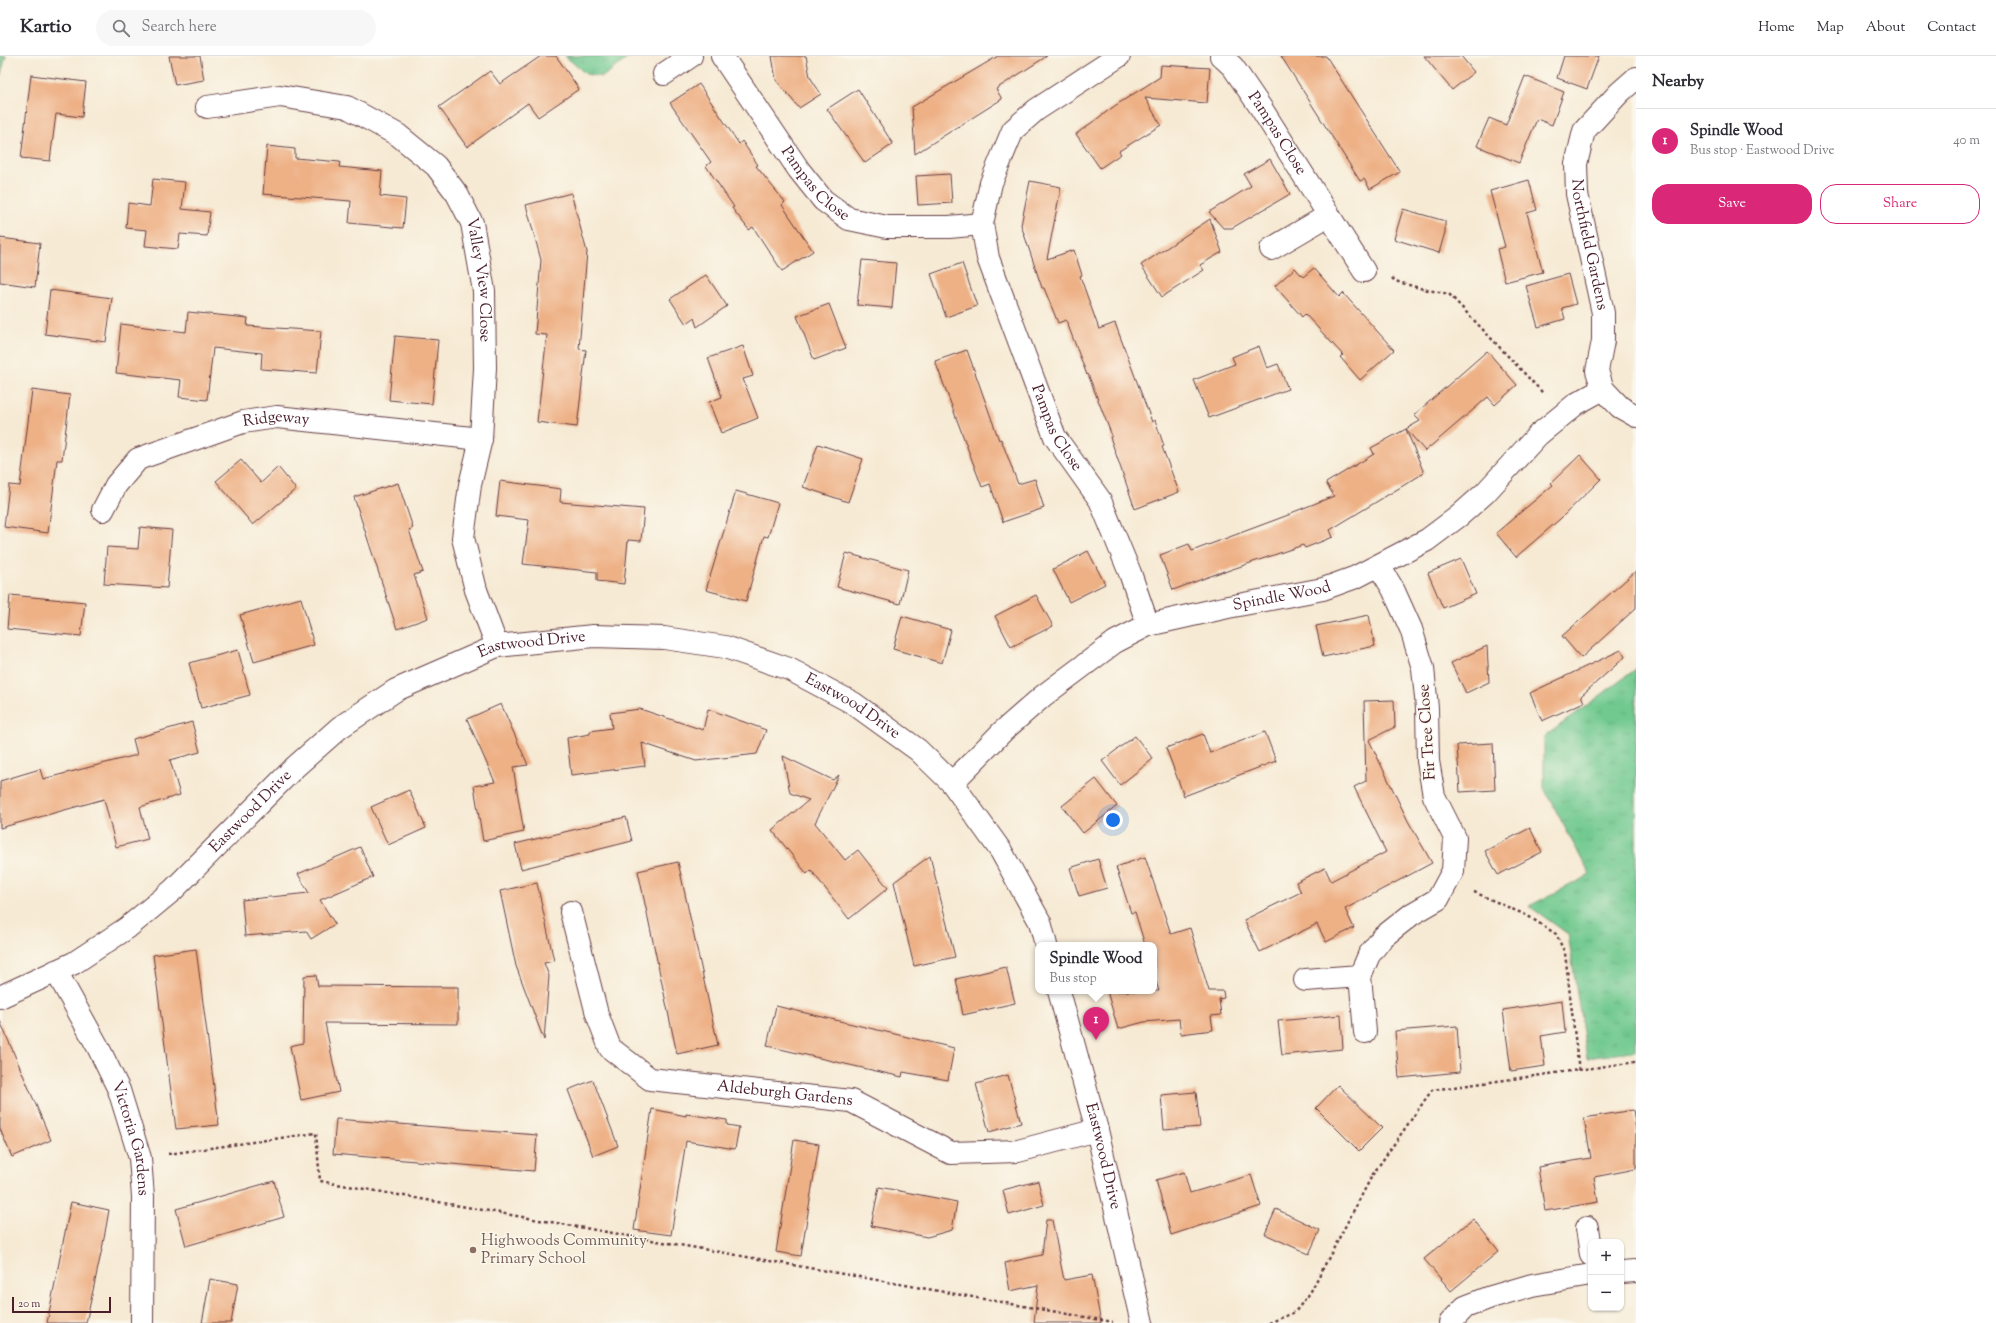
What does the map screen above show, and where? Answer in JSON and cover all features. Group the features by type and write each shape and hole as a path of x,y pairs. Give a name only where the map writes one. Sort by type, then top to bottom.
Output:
{"street":[{"path":"664,74 691,56"},
{"name":"Pampas Close","path":"722,56 790,157 823,200 850,219 888,227 949,227 982,224"},
{"name":"Pampas Close","path":"1119,56 1036,110 1013,130 991,183 982,224 988,258 1055,437 1100,500 1130,573 1148,625"},
{"name":"Pampas Close","path":"1221,56 1233,67 1241,78 1364,271"},
{"name":"Northfield Gardens","path":"1636,78 1619,93 1584,130 1576,164 1577,194 1603,313 1603,341 1597,371 1603,389 1620,407 1636,416"},
{"name":"Valley View Close","path":"207,107 280,96 347,107 398,135 436,166 457,194 472,223 484,291 485,368 481,439 470,485 463,538 476,590 497,646"},
{"path":"1271,249 1329,215"},
{"name":"Spindle Wood","path":"952,783 1003,731 1043,696 1115,642 1148,625 1228,607 1323,589 1356,577 1427,540 1459,516 1485,493 1538,435 1576,404 1603,389"},
{"name":"Ridgeway","path":"103,510 116,485 138,459 243,422 277,417 481,439"},
{"name":"Fir Tree Close","path":"1360,976 1369,955 1383,937 1412,914 1438,899 1453,871 1455,838 1434,796 1428,761 1427,708 1423,668 1411,629 1393,589 1379,566"},
{"name":"Eastwood Drive","path":"0,997 74,963 127,928 173,890 296,768 339,728 396,690 497,646 593,636 664,638 725,647 789,669 853,703 918,750 952,783 1002,851 1040,922 1045,942"},
{"name":"Aldeburgh Gardens","path":"571,912 597,1014 610,1048 650,1079 851,1101 951,1153 1018,1151 1097,1130"},
{"name":"Victoria Gardens","path":"56,971 98,1047 119,1090 140,1158 143,1197 142,1323"},
{"path":"1305,980 1360,976 1365,1032"},
{"name":"Eastwood Drive","path":"1060,994 1097,1130 1142,1323"},
{"path":"1587,1228 1589,1239"},
{"path":"1624,1272 1636,1271"},
{"path":"1450,1323 1465,1307 1491,1297 1532,1286 1588,1277"}],"path":[{"path":"1364,271 1378,264 1395,281 1423,289 1449,294 1563,415"},
{"path":"1448,880 1528,916 1556,934 1565,953 1579,1071"},
{"path":"1269,1323 1295,1312 1310,1293 1373,1174 1432,1090 1636,1062"},
{"path":"140,1158 316,1133 320,1181 1118,1323"}],"green space":[{"path":"0,56 6,56 0,77"},
{"path":"565,56 631,56 602,77 586,74"},
{"path":"1636,669 1636,1051 1587,1058 1568,934 1529,906 1590,875 1544,788 1544,737"}],"building":[{"path":"169,56 200,56 204,80 175,85"},
{"path":"541,56 556,56 579,89 538,117 528,103 467,147 439,107 490,71 500,84"},
{"path":"772,56 806,56 810,77 821,94 799,108 776,80"},
{"path":"998,56 1047,56 996,89 1002,99 915,154 912,107"},
{"path":"1281,56 1326,56 1400,172 1370,189 1364,179 1360,181"},
{"path":"1424,56 1461,56 1474,72 1452,90"},
{"path":"1564,56 1599,56 1587,89 1557,78"},
{"path":"1161,65 1210,68 1207,103 1145,98 1161,125 1119,151 1121,154 1100,168 1076,134 1116,105 1160,77"},
{"path":"31,75 86,82 82,117 56,114 50,161 21,158"},
{"path":"1525,76 1564,92 1552,125 1537,119 1519,163 1477,146 1489,118 1506,125"},
{"path":"699,84 739,144 742,141 758,165 756,166 785,202 782,205 813,251 782,271 753,227 749,230 732,208 734,207 706,166 711,162 670,103"},
{"path":"858,89 893,144 865,163 827,109"},
{"path":"267,146 295,149 295,158 340,162 339,167 382,171 380,196 406,199 403,228 349,223 351,201 263,194"},
{"path":"1270,159 1290,194 1232,228 1223,228 1209,212 1251,186 1244,174"},
{"path":"950,174 952,203 918,205 916,176"},
{"path":"153,179 185,182 182,209 210,212 207,236 180,234 178,249 145,246 147,230 126,228 128,203 150,206"},
{"path":"1529,180 1537,210 1527,213 1543,272 1505,282 1497,249 1505,247 1490,191"},
{"path":"1030,181 1061,187 1047,259 1074,250 1082,275 1080,276 1099,329 1115,323 1152,422 1155,420 1164,446 1162,447 1179,492 1135,509 1110,437 1112,436 1088,374 1087,375 1066,320 1058,323 1044,288 1042,288 1021,225"},
{"path":"571,193 587,252 579,349 586,350 577,427 537,422 547,335 535,334 541,260 526,205"},
{"path":"1403,209 1445,221 1445,232 1439,253 1394,239"},
{"path":"1210,219 1222,252 1200,265 1204,270 1162,297 1141,265"},
{"path":"0,238 40,243 35,287 0,282"},
{"path":"862,260 896,263 892,308 857,305"},
{"path":"962,263 977,306 946,317 931,274"},
{"path":"1295,268 1303,277 1314,268 1339,297 1343,293 1394,350 1360,380 1340,357 1343,355 1305,314 1302,317 1275,286"},
{"path":"1568,274 1576,304 1562,308 1565,319 1538,327 1526,286"},
{"path":"706,275 727,306 697,327 694,318 686,324 670,299"},
{"path":"50,290 112,298 106,342 45,334"},
{"path":"829,304 846,348 814,360 797,316"},
{"path":"188,312 248,318 247,326 321,331 317,373 261,369 262,353 213,348 207,400 179,397 181,380 116,373 121,324 186,332"},
{"path":"395,336 438,340 432,404 389,400"},
{"path":"743,346 753,376 743,379 758,418 721,433 709,402 722,397 708,358"},
{"path":"1259,346 1267,368 1278,364 1288,389 1209,418 1194,380 1235,364 1232,357"},
{"path":"967,350 999,440 1001,439 1018,484 1035,479 1044,508 1003,522 990,484 982,487 935,361"},
{"path":"1487,351 1517,385 1495,405 1488,397 1425,451 1406,429 1420,421 1414,415"},
{"path":"32,390 70,395 62,460 57,460 48,533 4,527 9,485 20,486"},
{"path":"1406,429 1424,473 1330,530 1333,537 1305,548 1303,545 1224,571 1173,590 1160,555 1189,544 1192,551 1291,514 1334,496 1326,483 1374,454 1371,448"},
{"path":"818,444 863,459 848,502 803,487"},
{"path":"1580,455 1601,479 1560,519 1516,557 1496,533 1553,485 1551,483"},
{"path":"241,460 261,483 278,467 296,489 253,525 216,481"},
{"path":"500,481 561,489 560,502 644,509 641,541 628,540 624,584 597,581 597,572 523,564 529,520 496,516"},
{"path":"398,483 413,528 409,530 423,572 414,575 428,618 397,629 354,497"},
{"path":"736,491 778,503 768,537 764,536 746,601 706,590"},
{"path":"140,527 172,530 167,588 104,584 107,547 138,549"},
{"path":"1088,551 1105,584 1069,602 1053,569"},
{"path":"846,553 908,570 900,604 837,587"},
{"path":"1461,559 1476,594 1443,608 1428,573"},
{"path":"1636,571 1636,608 1581,658 1562,636"},
{"path":"10,595 85,602 81,636 7,629"},
{"path":"1036,595 1053,626 1011,647 995,616"},
{"path":"301,598 314,645 254,662 240,615"},
{"path":"1369,615 1375,646 1323,657 1316,626"},
{"path":"902,616 951,630 942,663 893,649"},
{"path":"1487,646 1489,682 1466,693 1451,663"},
{"path":"238,650 250,695 201,708 189,663"},
{"path":"1621,650 1625,657 1581,696 1584,702 1542,721 1530,693"},
{"path":"1394,700 1395,727 1369,740 1408,821 1432,863 1345,909 1354,928 1326,942 1317,924 1260,952 1244,920 1301,892 1296,882 1325,868 1331,881 1386,852 1354,787 1366,781 1364,701"},
{"path":"501,704 528,765 513,767 524,832 483,841 474,786 495,782 467,719"},
{"path":"640,709 703,730 708,709 766,730 757,754 696,761 642,743 645,766 571,775 567,738 590,734 590,731 612,728 610,713"},
{"path":"192,722 200,752 170,760 180,795 140,807 148,839 116,847 104,799 0,828 0,781 40,769 43,779 137,755 133,739"},
{"path":"1265,732 1276,761 1184,796 1166,748 1203,734 1210,753"},
{"path":"1135,736 1153,759 1120,785 1102,761"},
{"path":"1493,743 1495,790 1460,792 1457,745"},
{"path":"783,756 833,780 839,775 815,823 845,860 858,850 888,888 849,919 811,870 807,874 772,830 809,800 790,793"},
{"path":"1096,779 1117,806 1083,833 1062,806"},
{"path":"409,790 426,828 388,845 371,807"},
{"path":"626,817 632,841 521,869 515,844"},
{"path":"1530,828 1542,852 1498,875 1485,851"},
{"path":"360,847 373,877 320,900 335,924 311,939 306,931 245,936 242,900 309,893 298,874"},
{"path":"930,856 955,957 914,966 894,882"},
{"path":"1145,857 1171,934 1190,928 1209,991 1223,991 1224,998 1219,999 1221,1015 1211,1016 1213,1030 1181,1034 1179,1019 1144,1022 1118,1029 1108,994 1157,994 1157,991 1159,991 1157,985 1157,942 1144,942 1135,912 1131,913 1116,867"},
{"path":"1098,859 1107,888 1079,896 1070,868"},
{"path":"678,862 718,1045 677,1054 638,871"},
{"path":"537,883 554,961 544,963 549,976 544,1040 516,966 500,891"},
{"path":"196,949 219,1125 176,1129 153,955"},
{"path":"1006,967 1015,1003 963,1015 956,979"},
{"path":"316,975 318,986 458,987 458,1024 325,1023 339,1092 301,1100 290,1046 303,1043 304,976"},
{"path":"1562,1001 1565,1032 1541,1036 1545,1066 1511,1071 1503,1010"},
{"path":"776,1006 954,1048 948,1080 903,1072 902,1077 767,1046"},
{"path":"1341,1015 1343,1049 1282,1055 1278,1021"},
{"path":"0,1021 51,1140 12,1157 0,1129"},
{"path":"1457,1026 1460,1072 1399,1078 1395,1031"},
{"path":"1008,1075 1021,1123 989,1132 976,1084"},
{"path":"593,1080 618,1146 593,1156 568,1090"},
{"path":"1338,1085 1382,1128 1359,1151 1316,1108"},
{"path":"1196,1092 1200,1127 1164,1130 1161,1095"},
{"path":"652,1109 686,1116 686,1114 727,1120 727,1125 739,1127 735,1149 686,1141 671,1235 634,1230"},
{"path":"1633,1110 1636,1130 1636,1169 1594,1177 1598,1202 1545,1211 1538,1167 1591,1158 1584,1118"},
{"path":"336,1119 537,1135 534,1171 333,1154"},
{"path":"794,1140 819,1144 801,1256 776,1252"},
{"path":"1184,1172 1190,1193 1251,1175 1261,1206 1171,1235 1156,1180"},
{"path":"274,1181 284,1217 186,1246 176,1209"},
{"path":"1038,1181 1044,1205 1009,1215 1003,1190"},
{"path":"879,1187 957,1202 952,1230 927,1237 871,1226"},
{"path":"71,1202 109,1210 103,1244 86,1323 47,1323"},
{"path":"1276,1209 1320,1230 1309,1254 1265,1234"},
{"path":"1473,1219 1499,1251 1451,1291 1424,1259"},
{"path":"1046,1220 1052,1220 1064,1280 1092,1275 1101,1323 1034,1323 1038,1285 1010,1291 1005,1263 1042,1255"},
{"path":"210,1279 238,1284 231,1323 202,1323"}],"place":[{"name":"Spindle Wood","path":"1096,1040"},
{"name":"Highwoods Community Primary School","path":"473,1250"}]}
